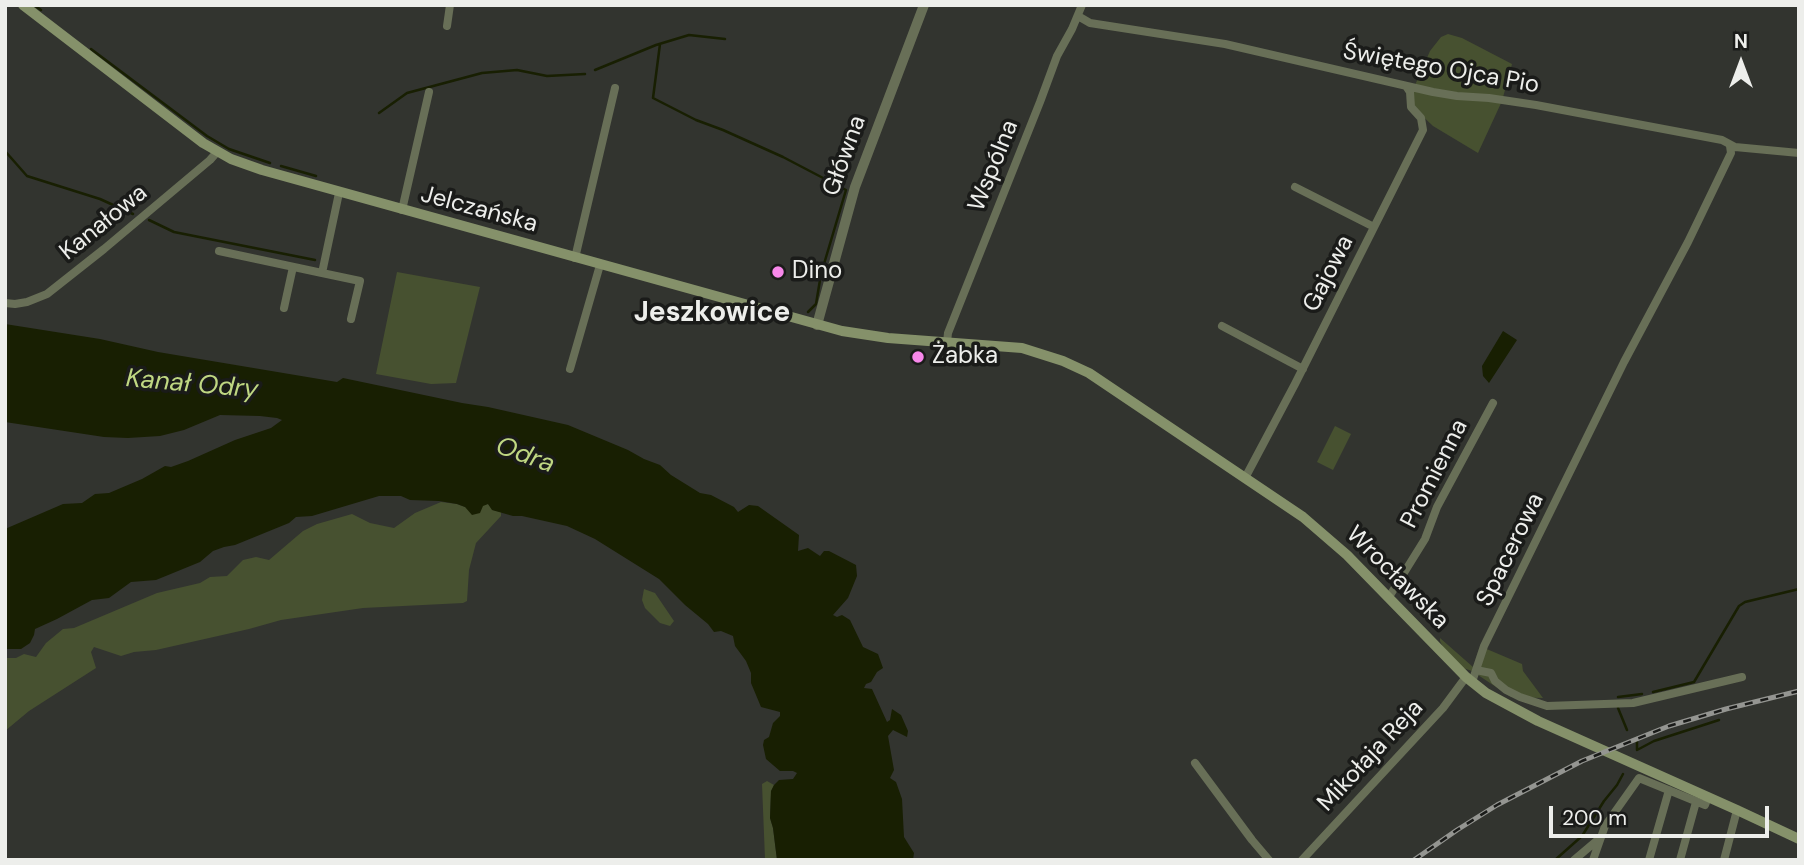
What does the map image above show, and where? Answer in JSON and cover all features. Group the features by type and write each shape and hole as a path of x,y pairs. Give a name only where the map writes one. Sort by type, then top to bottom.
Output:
{"main road":[{"name":"Jelczańska","path":"23,5 203,143 217,152 262,170 817,326 876,337 971,344"},
{"name":"Wrocławska","path":"971,344 1022,348 1063,361 1089,373 1303,517 1347,555 1496,699 1799,839"}],"street":[{"path":"447,26 450,5"},
{"name":"Główna","path":"817,326 855,187 925,5"},
{"name":"Wspólna","path":"947,342 948,333 1057,57 1082,5"},
{"name":"Świętego Ojca Pio","path":"1078,16 1090,23 1225,44 1457,96 1489,98 1562,110 1713,138 1730,146 1799,153"},
{"name":"Gajowa","path":"1244,478 1303,369 1423,130 1421,118 1411,107 1410,92 1406,86"},
{"path":"575,258 615,88"},
{"path":"402,210 429,92"},
{"name":"Spacerowa","path":"1472,676 1484,646 1625,362 1688,242 1731,153 1730,146"},
{"name":"Kanałowa","path":"5,303 27,302 47,294 217,152"},
{"path":"1295,187 1374,227"},
{"path":"322,273 339,193"},
{"path":"219,251 360,281 351,319"},
{"path":"570,369 600,265"},
{"path":"284,308 293,267"},
{"path":"1222,326 1303,369"},
{"name":"Promienna","path":"1388,597 1425,539 1437,507 1493,403"},
{"path":"1472,676 1491,673 1495,681 1506,690 1547,706 1633,703 1742,677"},
{"name":"Mikołaja Reja","path":"1302,860 1472,676"},
{"path":"1195,763 1269,860"},
{"path":"1593,860 1610,818 1639,778 1696,802 1705,804 1708,797"},
{"path":"1649,860 1669,790"},
{"path":"1680,860 1696,802"},
{"path":"1724,860 1737,810"},
{"path":"1574,860 1600,838"}],"shaded area":[{"path":"1448,34 1462,38 1512,64 1502,101 1478,153 1433,126 1414,108 1412,92 1430,51 1441,37"},
{"path":"397,272 480,287 456,383 431,384 376,374"},
{"path":"1335,426 1351,434 1333,470 1317,462"},
{"path":"441,502 465,507 488,504 493,510 501,512 501,516 476,543 469,570 467,601 363,608 281,620 121,656 94,647 91,652 96,668 29,711 5,731 5,658 16,658 24,654 36,657 46,643 63,629 74,628 157,593 200,583 210,577 227,576 243,560 256,557 269,560 303,531 317,524 352,514 370,523 394,528 415,513"},
{"path":"644,589 655,593 674,621 670,626 660,623 645,608 642,600"},
{"path":"1440,638 1473,667 1482,647 1522,664 1523,671 1543,698 1511,697 1463,668 1443,647"},
{"path":"767,781 774,785 771,791 770,818 777,860 765,859 762,784"}],"water":[{"path":"5,324 337,382 343,378 568,425 660,465 700,493 711,495 738,512 749,505 758,506 799,535 798,551 808,548 820,556 824,551 829,551 856,565 857,576 848,598 833,615 842,615 850,620 863,647 878,654 883,668 864,688 872,689 887,722 892,709 901,715 908,731 907,737 893,730 888,736 894,770 890,778 896,782 902,799 904,837 914,853 913,860 777,860 770,818 771,791 779,780 793,779 797,773 780,771 766,759 764,740 769,737 780,712 761,707 751,683 751,673 735,646 733,636 721,631 714,632 659,579 595,539 567,526 492,510 488,504 483,506 480,513 472,515 465,507 457,504 410,500 401,496 379,496 312,516 296,517 289,523 213,551 200,562 156,580 131,582 109,598 92,600 35,629 30,643 21,649 5,649 5,529 63,504 82,503 95,494 109,493 165,466 171,467 188,461 235,440 271,428 282,420 260,416 220,415 184,430 160,436 128,438 104,437 5,422"},
{"path":"1503,331 1517,340 1489,383 1483,376 1482,366"}],"waterway":[{"path":"34,5 41,10"},
{"path":"595,70 656,45 689,35 725,39"},
{"path":"660,44 653,98 696,120 783,157 846,190 821,274 816,304 808,312"},
{"path":"91,49 207,136 229,149 270,163"},
{"path":"379,113 407,93 482,73 517,70 547,76 585,74"},
{"path":"5,151 27,176 100,199 133,214"},
{"path":"281,166 316,176"},
{"path":"149,220 174,232 315,260"},
{"path":"1653,692 1694,682 1739,606 1745,602 1799,589"},
{"path":"1618,697 1642,694"},
{"path":"1618,708 1627,730"},
{"path":"1637,742 1637,750 1654,741 1719,720"},
{"path":"1555,860 1582,836 1623,774"}],"railway":[{"path":"1414,860 1497,805 1582,761 1669,726 1799,691"}],"place":[{"name":"Dino","path":"778,272"},
{"name":"Żabka","path":"918,357"}],"district":[{"name":"Jeszkowice","path":"712,314"}],"water label":[{"name":"Kanał Odry","path":"192,385"},
{"name":"Odra","path":"525,456"}]}
